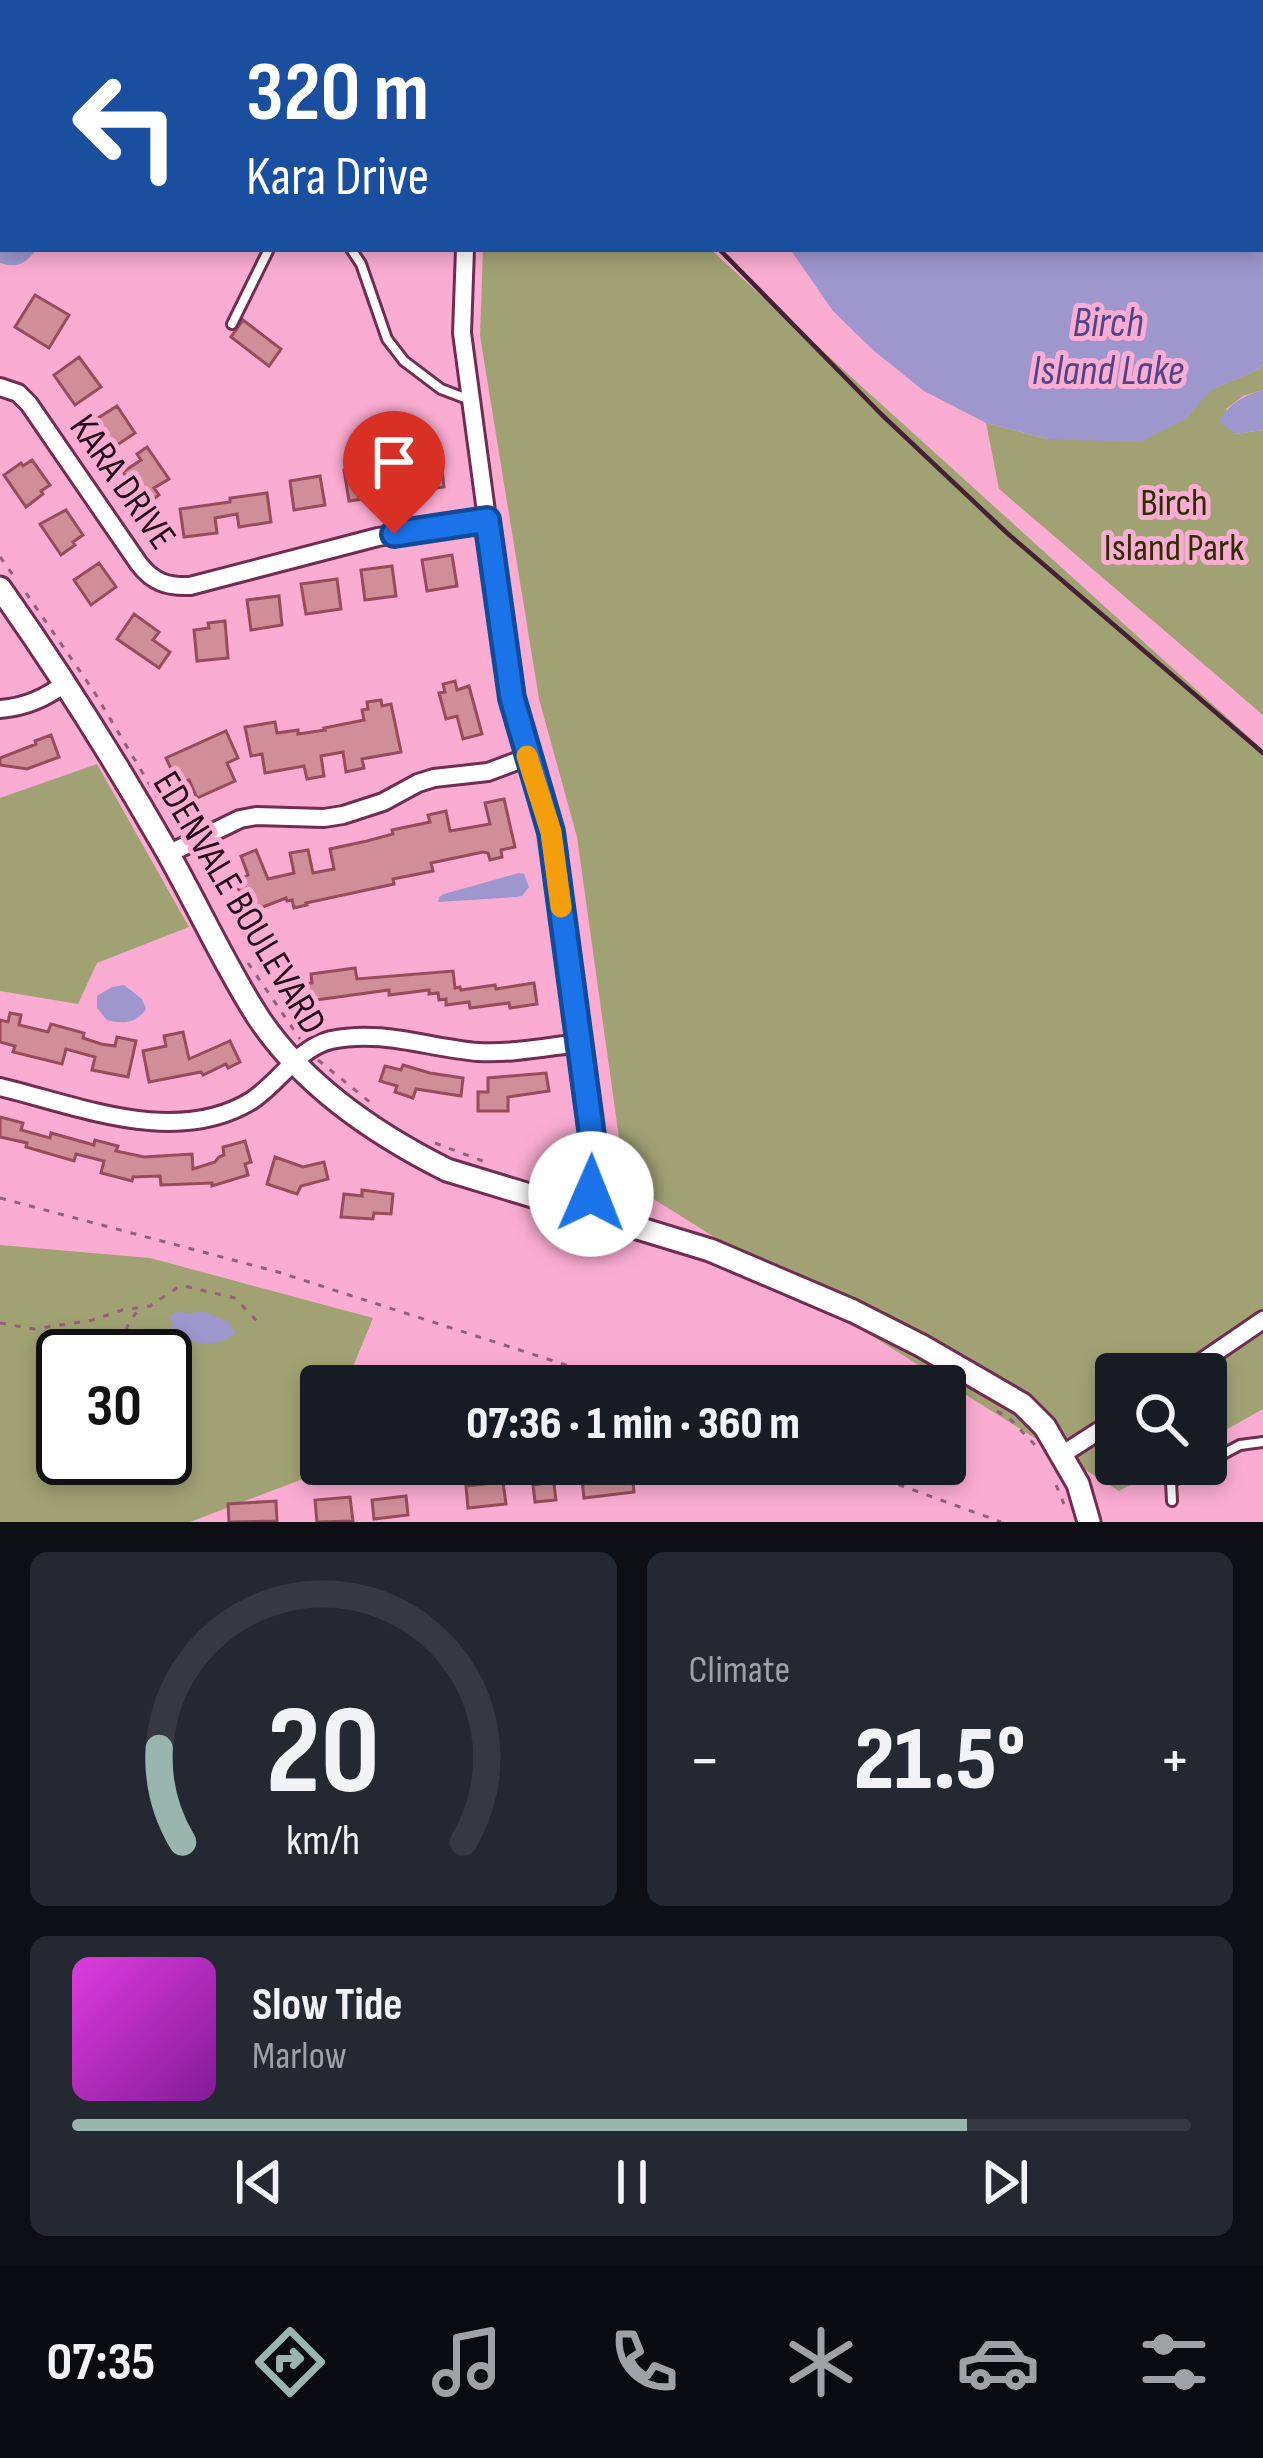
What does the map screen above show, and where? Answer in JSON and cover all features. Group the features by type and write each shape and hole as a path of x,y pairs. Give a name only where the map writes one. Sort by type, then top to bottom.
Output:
{"street":[{"path":"465,252 462,334 512,698 551,832 594,1151 595,1173 586,1212"},
{"name":"KARA DRIVE","path":"4,382 29,404 148,576 175,591 378,537 487,520"},
{"name":"EDENVALE BOULEVARD","path":"7,582 260,1020 302,1056 364,1122 448,1170 710,1250 887,1328 1022,1404 1045,1427 1057,1463 1078,1484 1089,1522"},
{"path":"0,709 44,698 66,683"},
{"path":"168,854 240,819 343,815 418,783 488,772 528,757"},
{"path":"0,1087 157,1124 188,1123 248,1102 302,1056 332,1040 397,1037 482,1052 579,1043"},
{"path":"1215,1353 1263,1320"},
{"path":"1057,1463 1095,1435"}],"lane":[{"path":"232,324 267,252"},
{"path":"353,252 387,339 404,361 441,389 471,400"},
{"path":"1227,1452 1263,1442"},
{"path":"1171,1485 1172,1501"}],"path":[{"path":"0,557 7,582"},
{"path":"28,595 93,690 164,809"},
{"path":"246,959 302,1056 378,1108"},
{"path":"429,1140 496,1166"},
{"path":"0,1198 278,1272 566,1365"},
{"path":"0,1322 34,1329 93,1320 150,1306 184,1286 235,1298 258,1322"},
{"path":"125,1329 141,1307"},
{"path":"991,1407 1035,1446"},
{"path":"1057,1463 1067,1509"},
{"path":"900,1485 1001,1522"}],"green space":[{"path":"483,252 713,252 1263,750 1263,1409 1227,1429 1227,1353 1095,1353 1095,1476 966,1395 966,1365 918,1365 625,1181 577,837 539,699 480,336"},
{"name":"Birch Island Park","path":"1263,365 1263,390 1243,396 1226,409 1235,434 1263,430 1263,715 999,489 986,423 1048,439 1185,419 1210,390"},
{"path":"97,764 189,927 97,963 78,1004 0,991 0,798"},
{"path":"0,1245 150,1258 373,1318 354,1365 300,1365 300,1480 190,1522 0,1522"}],"water":[{"path":"0,252 34,252 17,265 0,263"},
{"name":"Birch Island Lake","path":"792,252 1263,252 1263,365 1211,390 1185,419 1140,442 1048,439 986,423 924,391 833,311"},
{"name":"Birch Island Lake","path":"1263,390 1263,430 1235,434 1219,421 1238,401"},
{"path":"519,873 529,887 522,896 438,902 444,894"},
{"path":"124,985 142,999 146,1009 128,1022 107,1020 97,1008 97,996"},
{"path":"202,1311 230,1323 235,1333 212,1343 192,1340 192,1329 172,1329 170,1316"}],"building":[{"path":"35,295 69,315 49,348 15,327"},
{"path":"243,320 281,349 269,366 231,337"},
{"path":"79,357 101,387 75,405 54,375"},
{"path":"117,406 135,433 108,451 90,423"},
{"path":"147,447 169,479 154,488 159,495 145,505 123,472 141,460 137,454"},
{"path":"440,454 444,487 414,491 409,459"},
{"path":"32,460 50,485 26,507 4,475"},
{"path":"381,465 385,496 349,501 344,470"},
{"path":"320,476 325,505 294,510 290,481"},
{"path":"267,493 271,522 239,527 237,514 215,518 217,533 184,537 180,509"},
{"path":"66,510 83,535 61,555 40,524"},
{"path":"452,555 457,586 427,591 422,560"},
{"path":"99,563 116,587 91,605 74,580"},
{"path":"392,566 396,596 365,600 361,570"},
{"path":"337,579 341,609 306,614 301,584"},
{"path":"279,596 282,625 251,630 247,600"},
{"path":"134,614 159,632 153,640 170,652 159,668 117,639"},
{"path":"225,621 228,658 197,661 194,630"},
{"path":"455,681 457,690 469,686 482,734 463,739 457,716 446,719 439,693 445,692 443,684"},
{"path":"381,700 382,706 391,704 401,752 362,759 364,768 346,772 343,752 321,756 324,776 307,779 304,766 265,773 262,754 251,756 245,727 275,722 277,733 325,730 364,720 362,710 368,709 367,702"},
{"path":"226,731 238,758 227,763 235,781 197,798 189,780 178,784 166,758"},
{"path":"51,735 59,757 27,769 0,765 0,758"},
{"path":"504,799 515,847 501,850 502,857 490,860 483,852 431,863 433,871 393,879 394,884 294,908 286,898 255,910 252,903 245,905 235,880 248,875 241,856 256,850 268,879 294,873 290,853 308,850 313,873 334,869 330,849 430,822 428,815 446,811 450,831 490,824 485,803"},
{"path":"355,968 357,979 453,971 455,988 461,990 534,983 537,1004 510,1008 509,1003 470,1008 469,1002 446,1005 446,999 439,1000 438,993 429,994 429,990 389,995 389,990 301,1002 298,985 312,983 311,974"},
{"path":"10,1013 21,1015 19,1025 48,1032 51,1024 84,1033 83,1038 101,1044 115,1046 117,1037 136,1041 128,1077 92,1070 95,1057 66,1049 62,1064 13,1052 15,1046 0,1042 0,1020 8,1022"},
{"path":"183,1032 189,1059 230,1041 240,1062 203,1075 149,1082 143,1051 166,1046 164,1036"},
{"path":"403,1065 463,1078 461,1096 416,1089 413,1098 380,1081 385,1066 401,1070"},
{"path":"546,1073 549,1091 508,1097 508,1111 478,1111 478,1092 488,1092 488,1078"},
{"path":"0,1117 23,1123 21,1130 94,1145 95,1140 144,1157 192,1154 193,1169 215,1162 224,1155 223,1147 245,1141 251,1162 245,1164 248,1175 212,1186 161,1185 160,1176 133,1177 132,1181 101,1173 104,1161 76,1154 74,1161 0,1137"},
{"path":"275,1157 303,1167 324,1162 328,1179 301,1186 297,1194 267,1184"},
{"path":"362,1190 393,1194 391,1214 374,1213 373,1219 341,1217 344,1194 362,1196"},
{"path":"503,1485 506,1504 468,1508 466,1486"},
{"path":"533,1485 554,1485 556,1500 535,1502"},
{"path":"583,1485 633,1485 634,1492 584,1498"},
{"path":"406,1496 408,1515 374,1519 372,1500"},
{"path":"350,1497 353,1521 317,1522 315,1500"},
{"path":"276,1501 277,1521 229,1522 228,1504"}],"railway":[{"path":"722,252 882,415 1007,533 1263,753"}],"slow traffic":[{"path":"527,756 551,832 561,907"}],"route":[{"path":"394,534 487,520 512,698 551,832 594,1151 591,1194"}]}
